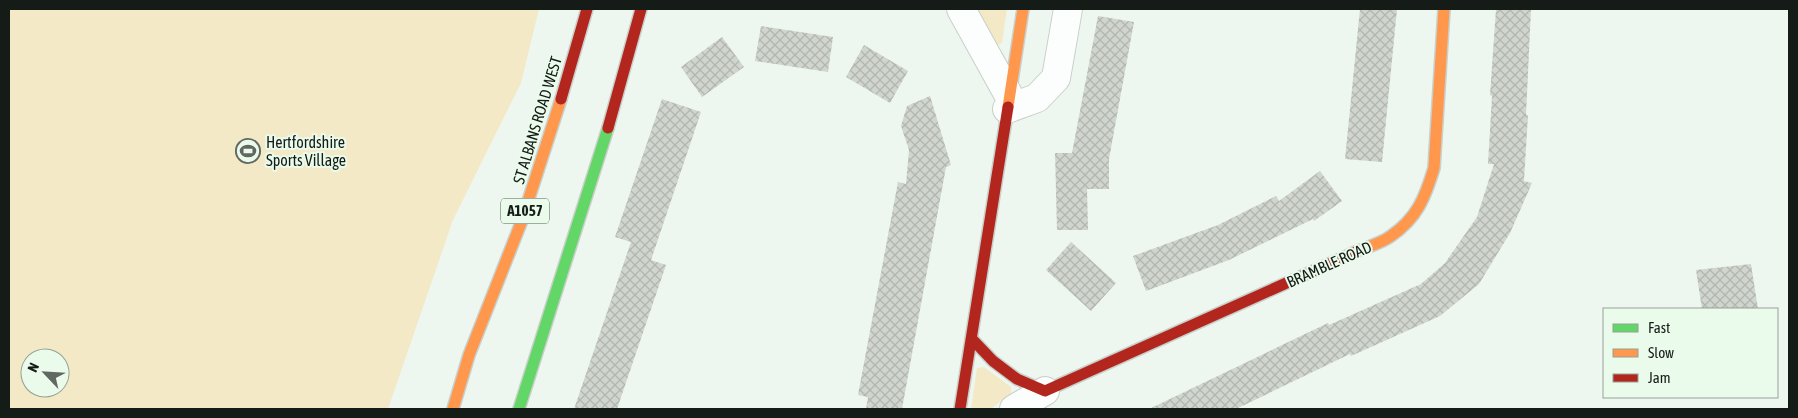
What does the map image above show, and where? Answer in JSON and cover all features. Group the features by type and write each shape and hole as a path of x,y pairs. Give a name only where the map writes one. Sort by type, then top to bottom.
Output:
{"street":[{"name":"ST ALBANS ROAD WEST","path":"453,409 469,355 521,223 566,85 587,9"},
{"path":"519,409 603,146 641,9"},
{"path":"961,9 1008,102"},
{"path":"960,409 1023,9"},
{"path":"1008,102 1037,98 1056,78 1068,9"},
{"name":"BRAMBLE ROAD","path":"1014,409 1045,391 1390,237 1416,214 1428,188 1434,168 1444,9"},
{"path":"972,339 993,361 1018,379 1045,391"}],"shaded area":[{"name":"Hertfordshire Sports Village","path":"9,9 539,9 521,83 453,220 388,409 9,409"},
{"path":"974,9 1007,9 1002,43 996,46"},
{"path":"984,367 1011,387 1011,393 991,409 971,409 977,368"}],"building":[{"path":"1360,9 1397,9 1382,162 1345,159"},
{"path":"1496,9 1531,9 1524,181 1532,183 1510,233 1479,284 1440,316 1351,356 1350,354 1236,409 1149,409 1328,323 1329,325 1421,284 1445,263 1477,217 1494,164 1488,164 1492,96 1490,95"},
{"path":"1098,16 1134,22 1109,159 1109,189 1087,189 1088,230 1057,230 1055,153 1072,153"},
{"path":"761,26 833,37 828,72 755,61"},
{"path":"722,37 744,67 702,97 681,67"},
{"path":"864,45 908,71 890,103 846,77"},
{"path":"930,96 951,165 946,167 902,409 866,409 868,397 858,395 898,182 906,184 909,150 901,126 907,106"},
{"path":"662,99 701,112 651,260 666,265 617,409 574,409 631,242 615,237"},
{"path":"1320,171 1342,201 1314,221 1313,219 1229,260 1146,291 1133,256 1218,225 1276,196 1279,201"},
{"path":"1071,242 1116,283 1091,311 1046,270"},
{"path":"1751,264 1758,308 1702,308 1696,270"}],"traffic: fast":[{"path":"519,409 608,128"}],"traffic: slow":[{"path":"1008,107 1023,9"},
{"path":"1358,251 1384,241 1400,229 1419,207 1427,189 1434,168 1444,9"},
{"path":"453,409 469,355 521,223 561,99"}],"traffic: jam":[{"path":"561,99 587,9"},
{"path":"608,128 641,9"},
{"path":"960,409 1008,107"},
{"path":"972,339 993,361 1017,379 1045,391 1358,251"}],"place":[{"name":"Hertfordshire Sports Village","path":"248,151"}]}
